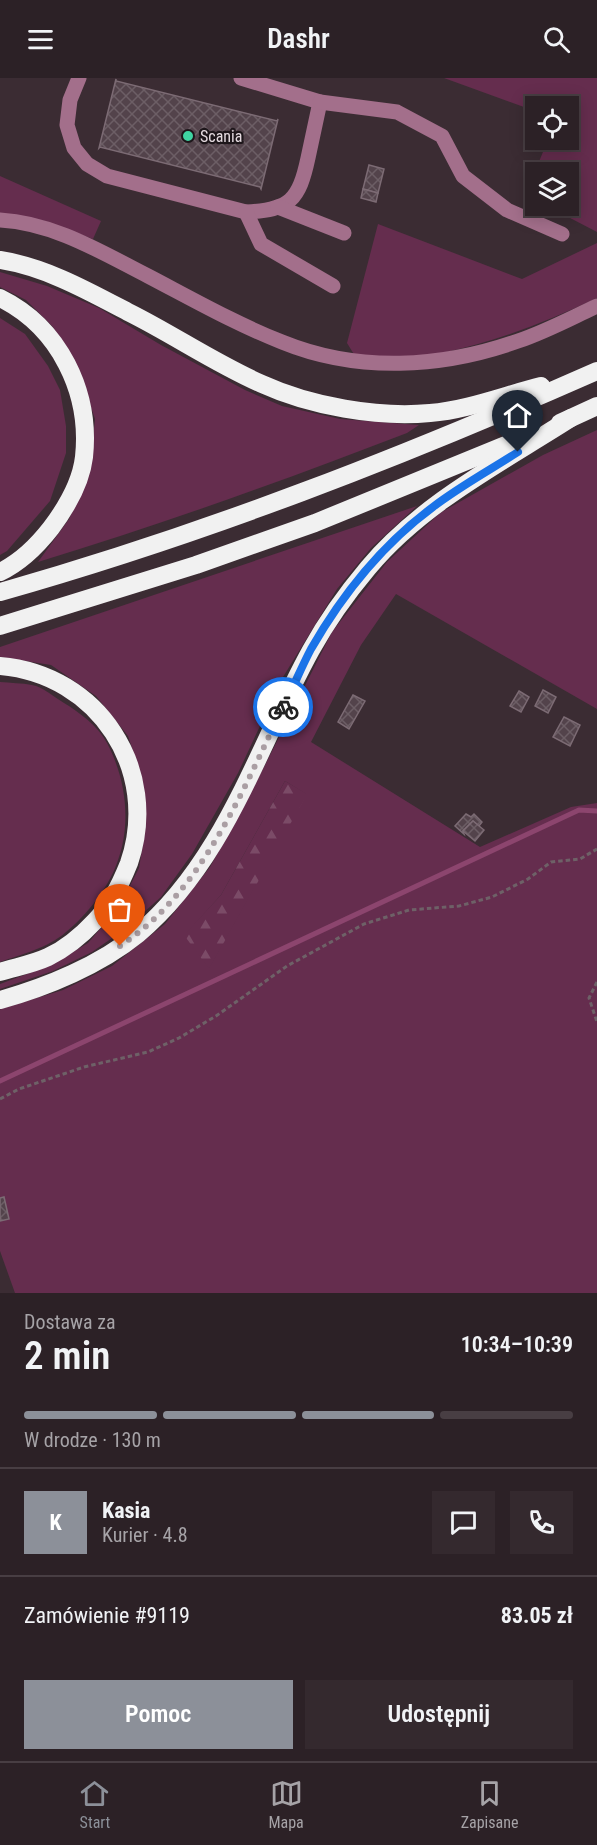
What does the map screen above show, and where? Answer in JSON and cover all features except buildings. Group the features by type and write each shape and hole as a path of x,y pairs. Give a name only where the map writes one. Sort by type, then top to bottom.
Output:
{"highway":[{"path":"0,260 37,270 78,286 263,385 295,397 332,405 398,414 432,413 597,372"},
{"path":"0,297 15,305 45,331 67,363 80,391 85,428 84,459 77,483 59,517 42,540 24,558 0,572"},
{"path":"0,592 189,534 294,496 481,422 597,372"},
{"path":"0,626 185,569 315,523 408,487 597,406"},
{"path":"0,1000 70,974 102,957 137,934 169,904 195,872 219,832 247,781 311,649 368,568 390,544 433,507 571,418"},
{"path":"0,666 47,677 79,694 104,718 120,743 129,764 136,791 138,817 136,843 122,883 96,920 70,943 48,957 0,972"}],"lane":[{"path":"79,78 70,100 67,125 74,148 87,164 107,176 246,212 278,207 293,198 303,184 320,102"},
{"path":"241,78 320,102 397,112 442,136 463,176 507,210 562,234"},
{"path":"278,207 344,233"},
{"path":"246,212 261,244 333,286"},
{"path":"0,220 59,232 283,343 341,358 400,364 481,352 520,341 597,306"}],"path":[{"path":"0,1099 19,1089 84,1067 148,1052 179,1038 216,1016 287,966 364,924 409,910 459,906 492,897 528,879 551,862 580,859 597,849"},
{"path":"597,982 589,998 597,1022"}],"green space":[{"path":"444,78 597,78 597,232 566,216 579,216 579,162 539,162 544,150 579,150 579,96 525,96 525,107"},
{"path":"0,176 101,221 93,239 45,221 0,213"},
{"path":"378,224 522,279 597,243 597,298 521,330 442,353 421,356 355,356 347,343"},
{"path":"0,272 47,286 99,308 161,345 245,390 282,406 340,419 419,425 407,433 270,484 178,517 38,562 69,519 90,471 95,419 81,378 53,327 26,300 0,287"},
{"path":"0,318 25,334 48,366 60,390 66,426 66,453 50,501 7,551 0,555"},
{"path":"597,430 597,709 396,594 361,645 311,742 480,847 571,807 597,803 597,1293 15,1293 0,1251 0,1009 63,990 112,966 165,924 210,867 264,767 332,632 387,562 440,513 543,455","holes":["285,781 306,794 209,968 185,935 221,895"]},
{"path":"417,506 371,548 337,589 283,677 238,773 192,854 161,897 125,929 92,952 53,971 0,989 0,984 51,965 88,943 119,907 139,868 146,825 141,775 128,736 96,696 51,665 0,657 0,647"},
{"path":"0,682 36,686 76,711 99,731 119,771 125,802 125,817 122,848 117,863 108,882 89,909 59,938 0,962"},
{"path":"285,781 307,794 209,969 184,935 221,895"}],"waterway":[{"path":"0,1081 579,810 597,811"}],"way so far":[{"path":"120,946 137,934 169,904 195,872 247,781 283,707"}],"place":[{"name":"Scania","path":"188,136"}],"route":[{"path":"283,707 311,649 368,568 390,544 433,507 518,452"}]}
